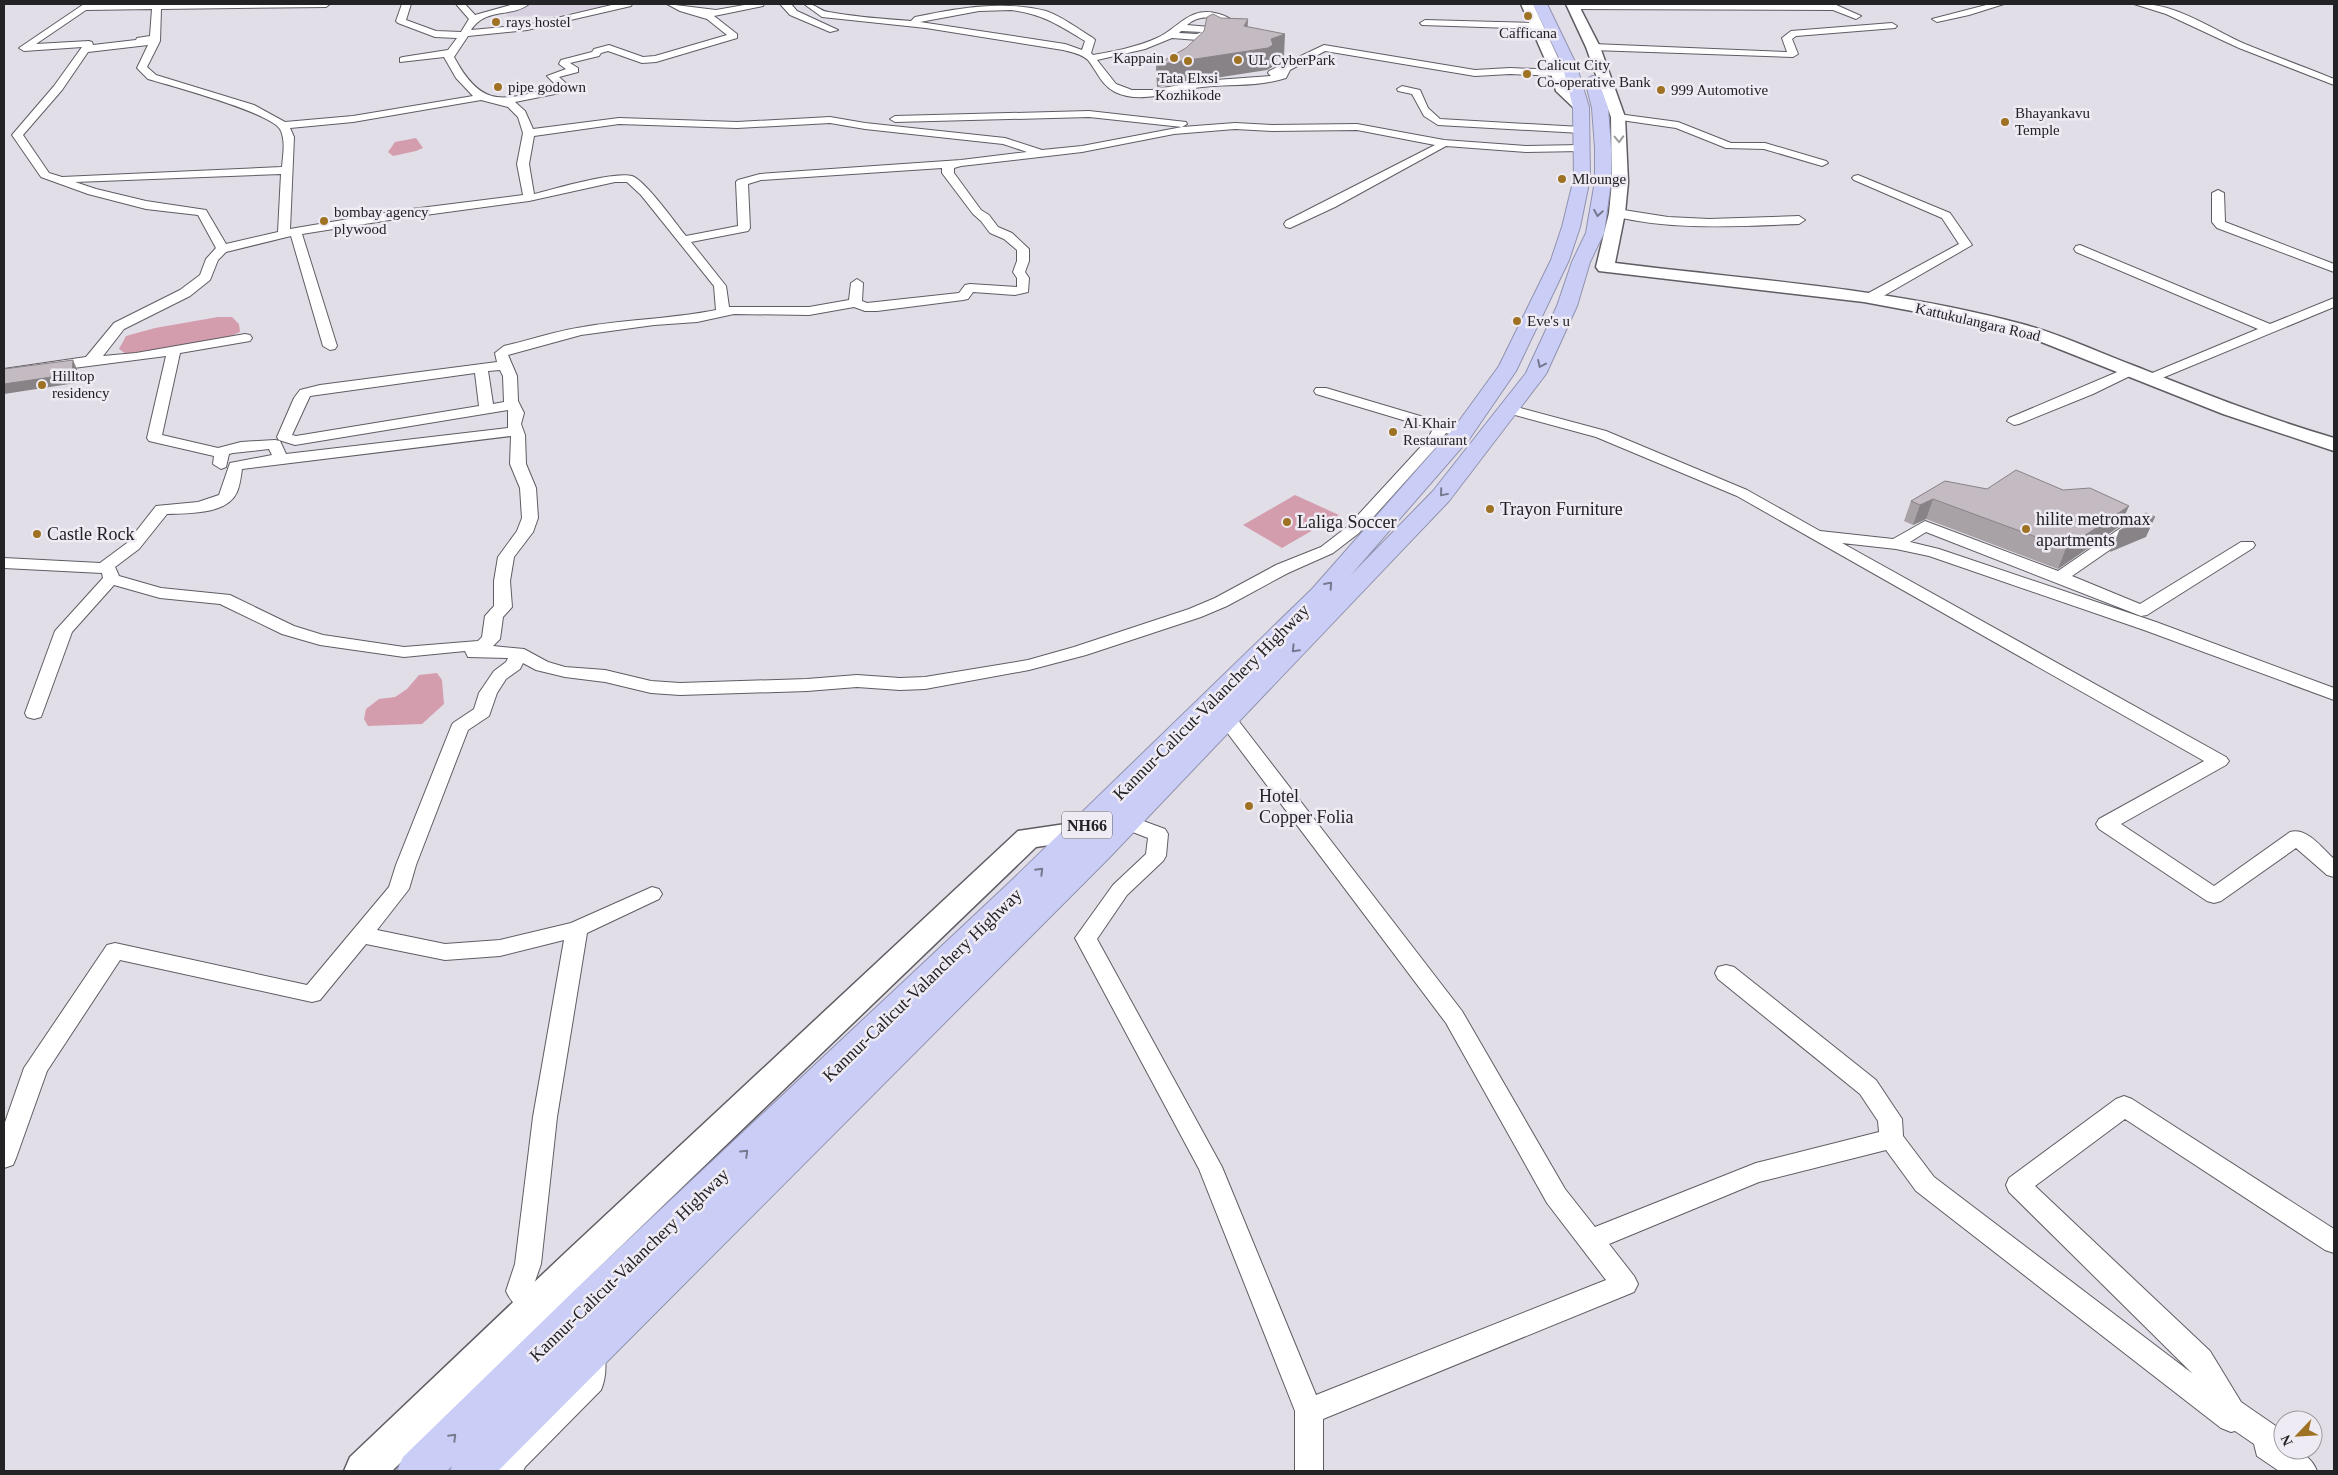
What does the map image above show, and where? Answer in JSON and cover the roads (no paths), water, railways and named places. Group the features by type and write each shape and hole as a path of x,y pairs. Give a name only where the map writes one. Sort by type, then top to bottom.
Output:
{"highway":[{"name":"Kannur-Calicut-Valanchery Highway","path":"418,1471 592,1299 1079,832 1321,594 1452,430 1509,367 1560,260 1571,227 1582,178 1581,128 1557,10"},
{"name":"Kannur-Calicut-Valanchery Highway","path":"470,1471 494,1445 1127,822 1441,496 1536,374 1567,306 1581,262 1594,233 1603,181 1600,108 1586,62 1557,10"}],"street":[{"path":"326,4 89,6 24,48 88,47 155,41 142,68 152,77 250,107 283,125 353,119 483,97 508,101 566,88 552,76 575,70 564,64 564,62 596,54 597,51 609,48 642,60 656,59 734,36 710,17 671,4"},
{"path":"406,4 402,22 435,34 465,34 529,28 560,18 628,4"},
{"path":"460,4 474,19"},
{"path":"483,97 476,93 455,69 449,57 474,19 482,15 524,4"},
{"path":"701,14 717,14 760,4"},
{"path":"785,4 790,7 793,13 832,30"},
{"path":"809,4 822,14 869,22 926,25 1057,45 1089,56 1128,52 1174,32 1187,19 1198,14 1219,15 1234,25 1235,30 1207,29 1207,33 1198,38 1174,32"},
{"path":"1527,4 1557,10 1834,7 1856,16"},
{"path":"1937,18 1966,13 1999,4"},
{"path":"2139,4 2169,12 2242,46 2334,82"},
{"path":"899,23 984,5 1020,7 1045,14 1090,40 1089,56 1109,83 1120,91 1140,94 1194,85 1267,82 1282,76 1285,70 1308,54 1324,48 1475,73 1518,71 1558,73"},
{"path":"157,6 154,39 88,47 58,88 17,135 45,175 92,192 146,205 202,212 222,249"},
{"path":"1425,23 1493,26 1557,10"},
{"path":"1557,10 1593,47 1618,117 1620,182 1617,213 1668,222 1708,223 1799,220"},
{"path":"1557,10 1558,73 1563,91 1581,128"},
{"path":"1593,47 1779,56 1793,54 1787,38 1794,33 1892,26"},
{"path":"403,60 451,53"},
{"path":"1402,89 1416,92 1418,100 1429,117 1438,122 1581,128"},
{"path":"508,101 522,114 530,137 524,156 523,172 529,198"},
{"path":"529,133 619,121 737,124 1089,114 1176,122 1195,129"},
{"path":"1618,117 1678,125 1730,146 1765,146 1822,162"},
{"path":"830,120 1005,141 1040,153"},
{"path":"283,125 289,137 287,170 290,233 330,346"},
{"path":"684,240 744,228 742,182 760,177 1015,158 1120,143 1159,133 1235,126 1272,128 1357,127 1444,143 1526,149 1581,128"},
{"path":"1290,224 1329,207 1399,168 1427,156 1444,143"},
{"path":"474,653 491,639 491,627 494,623 494,616 503,607 502,581 506,557 525,532 530,518 528,488 518,464 518,435 514,424 517,413 512,405 510,376 504,366 502,353 550,338 599,328 698,318 723,312 740,310 809,311 855,303 865,307 878,307 963,296 970,288 1023,290 1023,278 1019,272 1023,261 1023,249 1008,236 994,230 955,184 948,173 948,166 962,163"},
{"path":"58,180 287,170"},
{"path":"1858,178 1946,216 1966,245 1868,299"},
{"path":"90,361 104,347 110,336 119,326 185,294 206,277 212,259 222,249 290,233 438,209 529,198 615,179 630,179 684,240 720,286 723,312"},
{"path":"2218,193 2218,222 2334,268"},
{"name":"Kattukulangara Road","path":"1617,213 1604,267 1868,299 1952,312 2018,329 2246,416 2334,445"},
{"path":"2080,249 2270,329"},
{"path":"855,303 857,283"},
{"path":"2150,379 2334,302"},
{"path":"4,373 90,361 111,361 245,338"},
{"path":"174,351 154,438 222,453 233,447 274,444 281,459"},
{"path":"504,366 320,389 305,393 284,437 295,441 512,405"},
{"path":"481,368 486,409"},
{"path":"2014,421 2088,391 2129,371"},
{"path":"1321,392 1452,430"},
{"path":"1508,409 1610,438 1742,493 2219,761 2106,824 2214,896 2296,837 2334,870"},
{"path":"474,653 492,651 518,653 542,666 565,672 604,676 652,687 680,689 789,684 807,685 857,681 900,684 925,682 1048,661 1195,613 1221,602 1282,569 1327,550 1353,530 1432,442 1452,430"},
{"path":"222,453 221,466 235,466 516,431"},
{"path":"34,713 64,631 107,574 162,510 208,506 222,501 229,495 235,466"},
{"path":"1896,544 1925,526 2060,577 2142,611 2247,545"},
{"path":"2060,577 2131,528"},
{"path":"1816,535 1896,544 1934,552 2150,626 2334,694"},
{"path":"4,563 107,574 160,593 224,599 288,630 320,640 404,652 475,645 474,653"},
{"path":"6,1148 36,1068 115,951 312,994 399,889 406,864 460,727 482,712 488,693 500,675 514,665 518,653"},
{"path":"1227,719 1454,1018 1556,1196 1625,1284 1309,1411"},
{"path":"1127,822 1158,834 1156,856 1120,890 1086,938 1210,1167 1309,1411 1309,1471"},
{"path":"364,1471 1028,838 1079,832"},
{"path":"361,935 445,952 500,948 577,929 652,894"},
{"path":"535,1306 519,1291 528,1264 545,1117 577,929"},
{"path":"1726,973 1868,1087 1890,1119 1891,1139 1925,1184 2238,1425 2303,1471"},
{"path":"2273,1441 2231,1411 2200,1360 2018,1185 2124,1106 2334,1242"},
{"path":"1590,1240 1756,1173 1891,1139"},
{"path":"509,1471 514,1458 591,1381 591,1351"},
{"path":"2300,1460 2316,1471"}],"place":[{"name":"Cafficana","path":"1528,16"},
{"name":"rays hostel","path":"496,22"},
{"name":"Kappain","path":"1174,58"},
{"name":"UL CyberPark","path":"1238,60"},
{"name":"Tata Elxsi Kozhikode","path":"1188,61"},
{"name":"Calicut City Co-operative Bank","path":"1527,74"},
{"name":"pipe godown","path":"498,87"},
{"name":"999 Automotive","path":"1661,90"},
{"name":"Bhayankavu Temple","path":"2005,122"},
{"name":"Mlounge","path":"1562,179"},
{"name":"bombay agency plywood","path":"324,221"},
{"name":"Eve's u","path":"1517,321"},
{"name":"Hilltop residency","path":"42,385"},
{"name":"Al Khair Restaurant","path":"1393,432"},
{"name":"Trayon Furniture","path":"1490,509"},
{"name":"Laliga Soccer","path":"1287,522"},
{"name":"hilite metromax apartments","path":"2026,529"},
{"name":"Castle Rock","path":"37,534"},
{"name":"Hotel Copper Folia","path":"1249,806"}]}
